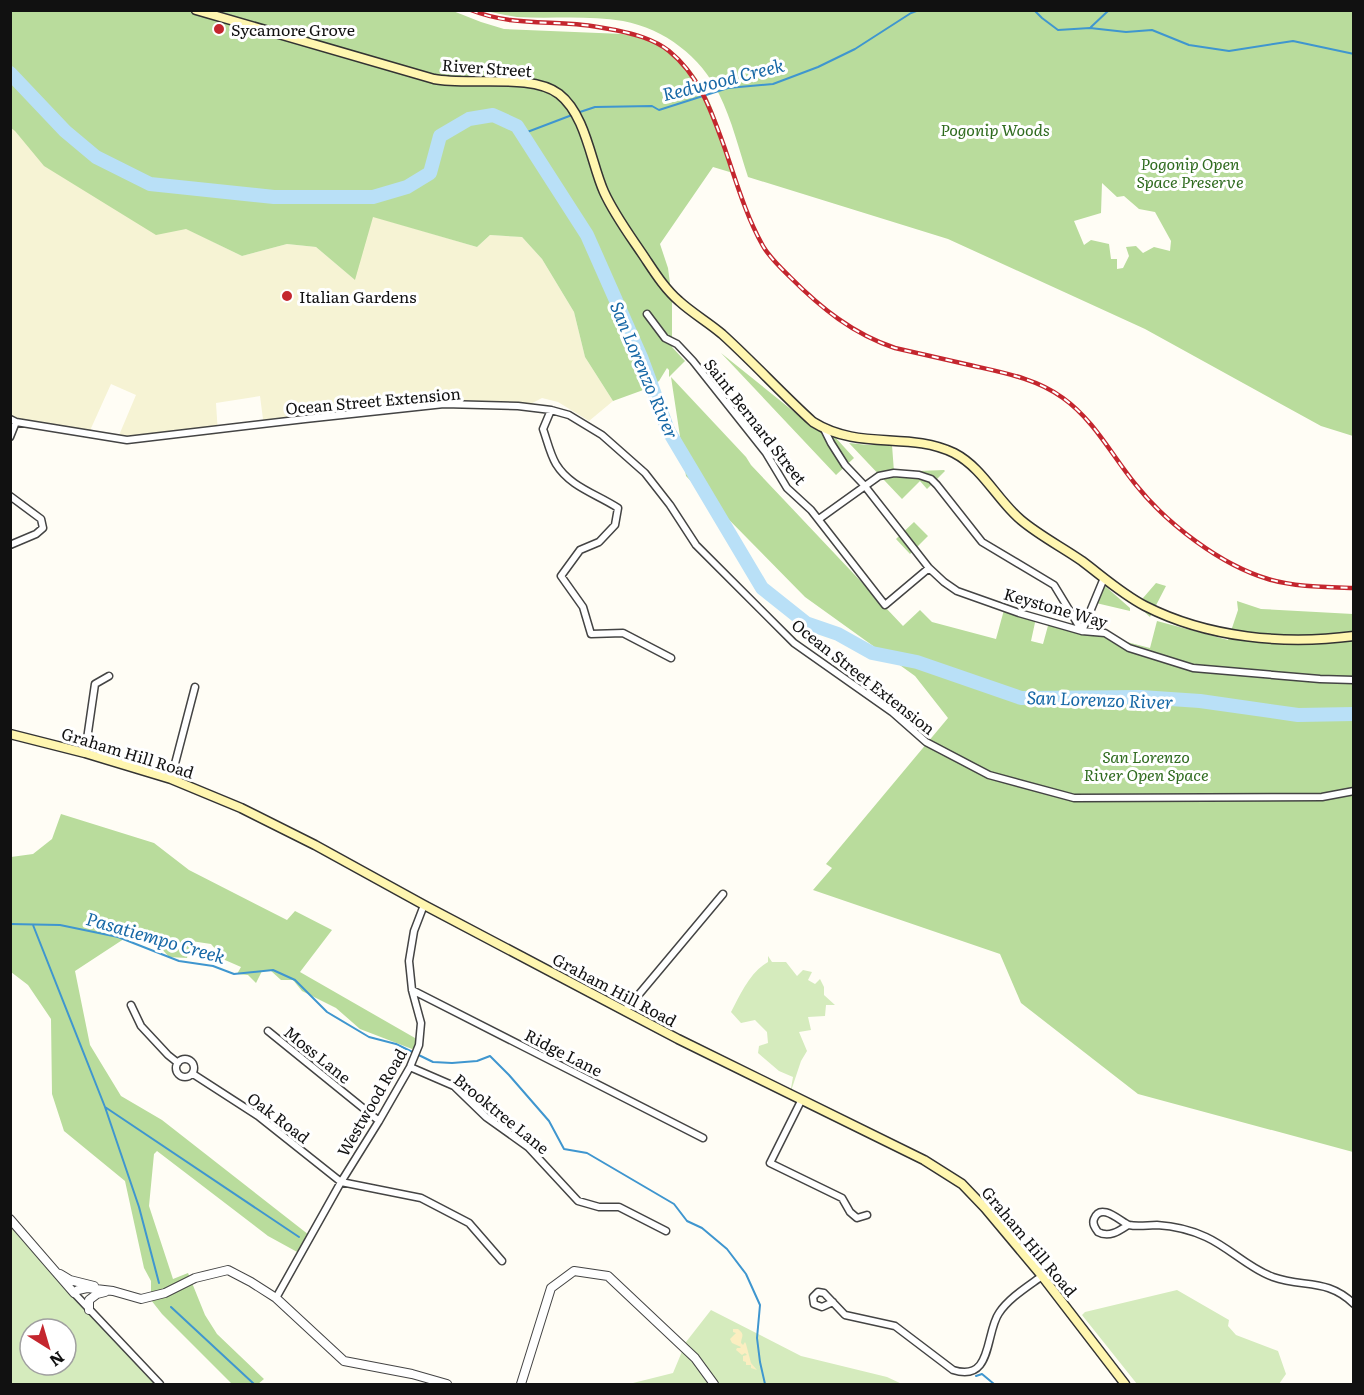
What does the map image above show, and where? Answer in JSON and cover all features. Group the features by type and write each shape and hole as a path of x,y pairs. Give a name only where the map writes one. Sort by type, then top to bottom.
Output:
{"main road":[{"name":"River Street","path":"196,10 441,80 521,82 542,86 559,94 572,109 578,121 603,191 646,260 677,299 722,334 799,410 824,429"},
{"path":"824,429 857,439 926,444 953,453 975,468 1020,519 1082,561 1127,596 1145,606 1189,623 1240,636 1290,640 1353,636"},
{"name":"Graham Hill Road","path":"10,734 85,753 171,779 251,812 625,1011 801,1101 924,1160 962,1184 985,1208 1042,1276 1125,1384"}],"street":[{"name":"Saint Bernard Street","path":"647,314 665,338 677,344 693,362 766,453 787,488 819,519 885,604 929,568"},
{"name":"Ocean Street Extension","path":"13,421 127,440 444,404 518,406 551,410 569,416 602,435 645,474 670,505 696,545 794,643 892,712 926,742 989,775 1074,798 1322,797 1353,791"},
{"path":"551,410 543,429 556,465 575,484 618,507 615,525 599,542 580,550 561,576 583,607 591,634 623,633 671,658"},
{"path":"10,438 13,421"},
{"name":"Keystone Way","path":"824,429 845,465 864,485 929,568 957,591 1019,613 1082,631 1105,633 1129,648 1193,668 1353,680"},
{"path":"819,519 879,476 894,473 919,475 931,479 981,542 1054,585 1082,631"},
{"path":"10,495 41,519 43,528 36,534 10,545"},
{"path":"1082,631 1104,578"},
{"path":"85,753 95,684 109,676"},
{"path":"171,779 195,687"},
{"path":"625,1011 723,894"},
{"name":"Westwood Road","path":"276,1298 340,1182 410,1067 419,1045 422,1023 412,990 409,961 414,931 424,905"},
{"name":"Ridge Lane","path":"412,990 703,1138"},
{"name":"Oak Road","path":"131,1005 141,1026 178,1063"},
{"name":"Moss Lane","path":"268,1031 379,1121"},
{"name":"Oak Road","path":"183,1059 191,1060 195,1068 193,1074 187,1077 181,1076 177,1072 178,1063 183,1059"},
{"name":"Brooktree Lane","path":"410,1067 454,1086 486,1117 528,1148 578,1201 599,1207 618,1207 666,1231"},
{"name":"Oak Road","path":"193,1074 258,1116 340,1182 421,1198 469,1223 502,1261"},
{"path":"801,1101 770,1163 842,1198 850,1212 857,1218 867,1215"},
{"path":"1128,1224 1121,1230 1106,1235 1095,1228 1094,1218 1102,1213 1109,1213 1128,1224 1173,1227 1196,1233 1223,1247 1255,1269 1274,1277 1323,1285 1348,1298 1353,1304"},
{"path":"10,1219 88,1310 160,1384"},
{"path":"52,1269 70,1281 141,1299 165,1293 195,1278 228,1270 276,1298 344,1361 412,1374 447,1384"},
{"path":"521,1384 551,1288 574,1271 608,1276 695,1358 714,1384"},
{"path":"833,1302 845,1315 895,1326 960,1373 977,1367 984,1359 993,1323 1006,1303 1042,1276"},
{"path":"74,1293 87,1288 113,1291"},
{"path":"88,1310 89,1300 97,1294 113,1291"}],"shaded area":[{"name":"Italian Gardens","path":"11,128 185,228 242,256 287,244 316,247 354,279 372,216 477,247 490,235 522,237 542,259 574,312 585,357 613,401 589,421 558,402 542,398 519,410 443,405 264,427 260,396 216,403 218,434 128,442 117,440 136,395 111,384 88,435 11,421"}],"green space":[{"path":"10,11 453,11 504,29 623,34 650,41 671,52 700,84 710,103 733,173 713,167 660,244 668,268 672,299 672,347 685,361 669,377 667,368 659,381 646,389 613,401 585,357 574,312 542,259 522,237 490,235 477,247 373,217 355,280 316,247 287,244 242,256 186,229 156,235 44,166 11,128"},
{"name":"Pogonip Woods","path":"486,11 1353,11 1353,436 1321,426 1145,329 948,239 748,177 728,114 711,81 692,57 667,38 653,31 610,19 517,17","holes":["1102,183 1117,197 1124,196 1139,209 1155,212 1171,241 1170,251 1154,247 1143,253 1136,246 1126,247 1129,256 1123,268 1117,269 1117,259 1111,259 1109,244 1091,240 1084,245 1074,221 1101,213"]},
{"path":"721,353 803,419 835,437 854,458 836,475"},
{"name":"San Lorenzo River Open Space","path":"671,377 903,626 920,610 932,622 996,639 1004,610 1036,618 1031,641 1043,644 1049,622 1150,648 1157,621 1228,640 1238,610 1237,601 1261,609 1353,614 1353,1152 1138,1094 1021,1003 1000,954 813,890 832,868 826,864 948,718 915,676 805,597 686,476"},
{"path":"849,443 892,445 894,472 945,471 927,489 920,481 902,499"},
{"path":"914,522 928,536 910,554 896,539"},
{"path":"1156,583 1166,586 1150,617 1137,605"},
{"path":"1105,586 1130,608 1130,611 1096,603"},
{"path":"61,814 154,843 189,870 287,920 295,911 332,930 300,972 415,1038 419,1045 412,1049 360,1029 336,1008 302,991 293,980 281,980 270,970 262,971 256,983 248,975 237,974 241,967 225,960 211,944 191,941 187,958 169,957 154,940 136,936 136,931 75,971 90,1045 121,1096 162,1120 309,1235 299,1253 268,1236 157,1151 154,1154 149,1206 173,1279 188,1273 205,1315 217,1334 264,1379 258,1384 232,1384 151,1300 151,1281 144,1268 125,1181 64,1131 52,1094 51,1019 28,985 11,972 11,857 33,854 52,839"},
{"path":"768,956 772,962 786,962 797,976 803,970 812,972 808,980 815,984 820,979 824,987 824,995 835,1005 826,1005 825,1016 808,1017 811,1030 799,1032 807,1051 801,1061 790,1094 793,1077 779,1071 758,1053 759,1046 768,1043 767,1032 755,1020 741,1023 731,1012 751,978 768,962"},
{"path":"10,1220 160,1384 11,1384"},
{"path":"1177,1290 1229,1320 1228,1326 1236,1335 1278,1351 1286,1374 1279,1384 1137,1384 1082,1315 1085,1312"},
{"path":"711,1310 801,1356 887,1377 902,1384 629,1384 673,1373 686,1342"}],"sand":[{"path":"733,1329 738,1329 742,1333 741,1343 743,1345 745,1342 751,1363 757,1370 743,1361 743,1356 747,1355 745,1353 742,1355 736,1350 741,1347 732,1343 730,1339 736,1333"}],"waterway":[{"name":"Redwood Creek","path":"577,113 595,107 652,106 659,110 728,88 773,84 818,67 855,49 919,10"},
{"name":"Redwood Creek","path":"1034,10 1058,30 1090,28 1126,32 1152,30 1189,45 1229,51 1293,41 1354,54"},
{"path":"1091,27 1109,10"},
{"name":"San Lorenzo River","path":"10,73 65,131 96,157 150,184 274,197 373,197 407,187 430,173 440,136 469,119 493,115 517,126 587,235 641,357 668,430 762,588 806,623 838,634 872,653 917,662 1021,698 1141,697 1200,701 1298,715 1354,714"},
{"name":"Redwood Creek","path":"522,134 572,115"},
{"name":"Pasatiempo Creek","path":"10,924 60,925 118,937 179,961 213,966 234,974 273,970 295,980 327,1012 369,1037 396,1044 433,1062 477,1061 490,1056 549,1121 564,1149 587,1153 674,1204 687,1221 702,1228 727,1249 746,1274 760,1305 757,1338 765,1384"},
{"path":"33,925 105,1107 139,1207 159,1283"},
{"path":"105,1107 299,1237"},
{"path":"171,1307 254,1384"},
{"path":"976,1376 982,1374 994,1384"}],"railway":[{"path":"471,10 513,20 583,25 615,30 657,43 680,61 704,96 746,211 763,246 779,266 838,319 851,328 895,348 1009,374 1053,391 1085,417 1149,500 1179,528 1214,553 1250,573 1278,582 1354,588"}],"place":[{"name":"Sycamore Grove","path":"219,29"},
{"name":"Italian Gardens","path":"287,296"}],"park label":[{"name":"Pogonip Open Space Preserve","path":"1190,172"}]}
